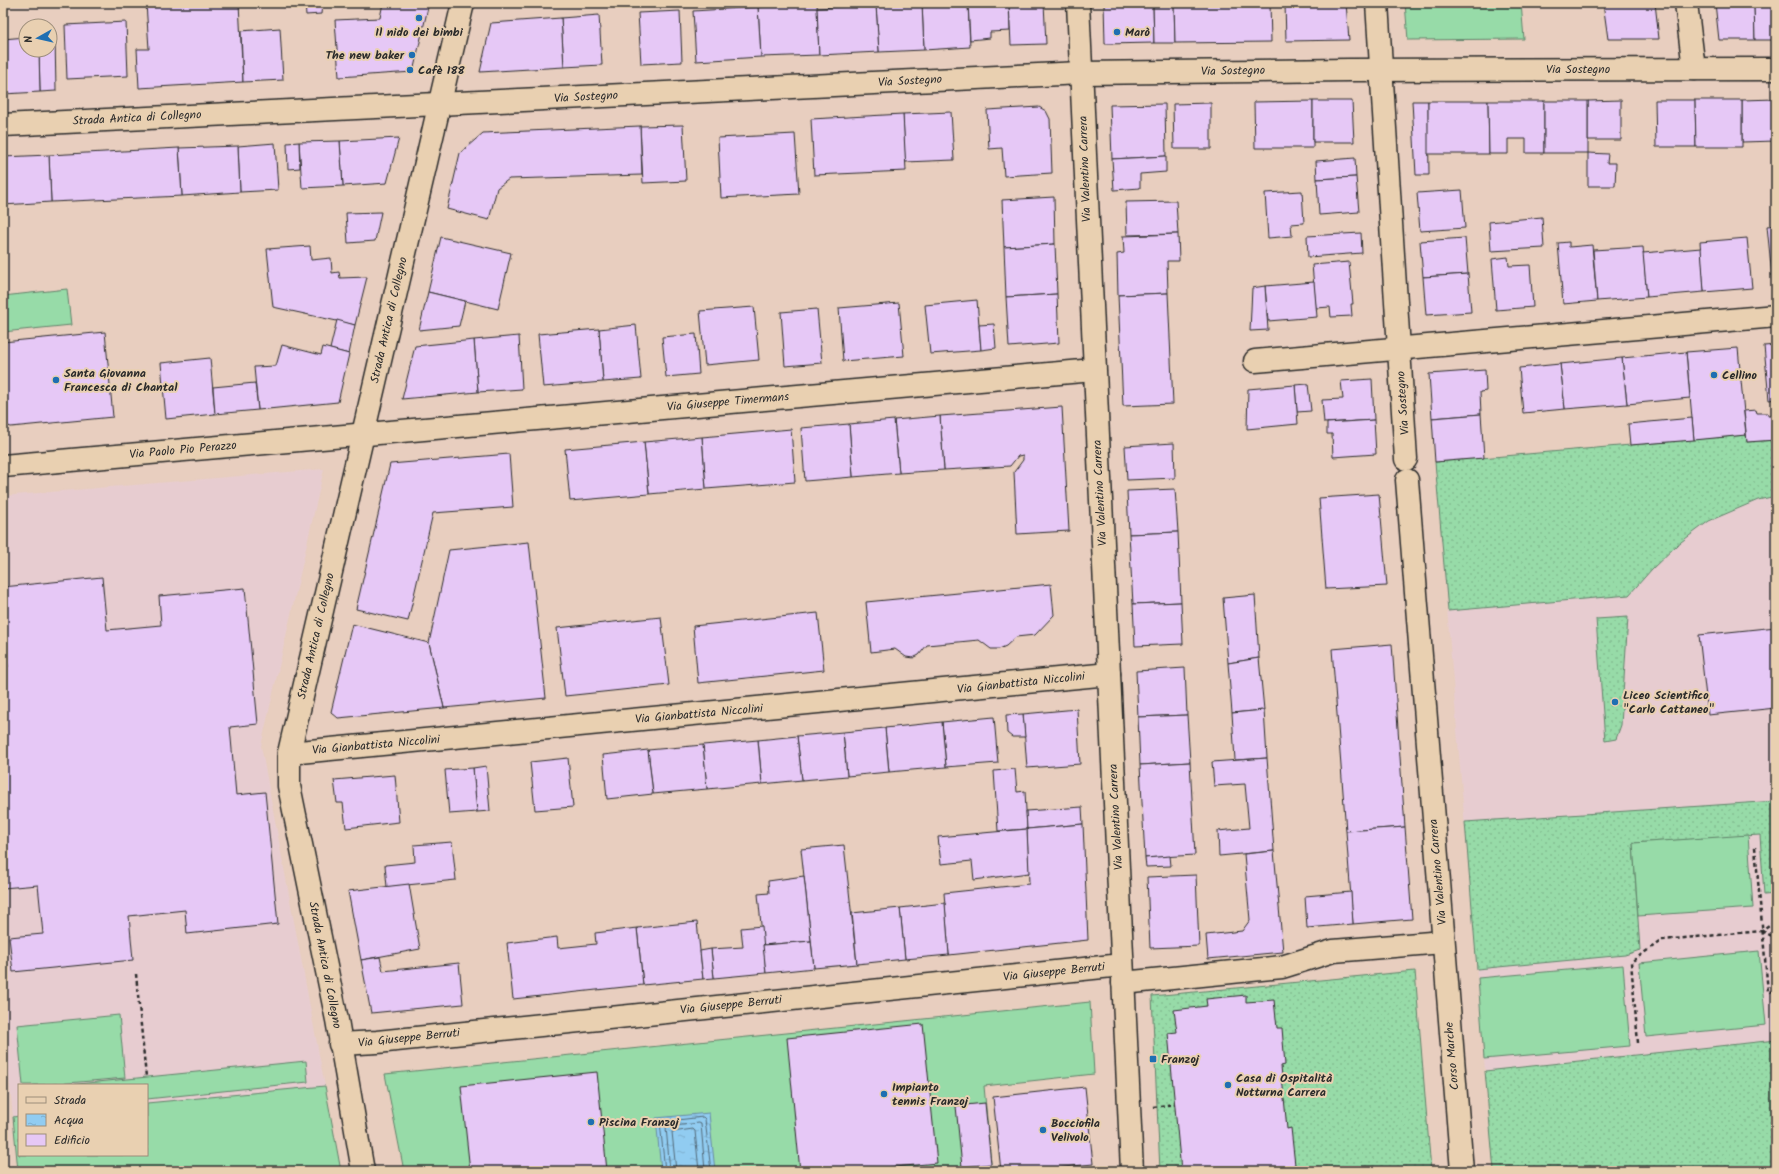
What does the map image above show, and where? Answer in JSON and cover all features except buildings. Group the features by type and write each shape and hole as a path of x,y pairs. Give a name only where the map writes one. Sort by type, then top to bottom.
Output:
{"street":[{"name":"Strada Antica di Collegno","path":"364,1171 340,1044 337,1020 289,786 289,752 438,104 463,3"},
{"name":"Via Valentino Carrera","path":"1078,3 1132,1171"},
{"path":"1376,3 1381,70"},
{"path":"1686,3 1694,69"},
{"name":"Via Sostegno","path":"438,104 1082,73 1381,70 1776,69"},
{"name":"Via Sostegno","path":"1381,70 1407,469"},
{"name":"Strada Antica di Collegno","path":"3,125 438,104"},
{"path":"1255,360 1776,316"},
{"name":"Via Giuseppe Timermans","path":"362,433 1094,370"},
{"name":"Via Paolo Pio Perazzo","path":"3,466 362,433"},
{"name":"Via Valentino Carrera","path":"1123,974 1282,967 1333,952 1443,942 1407,469"},
{"name":"Via Gianbattista Niccolini","path":"289,752 1109,674"},
{"name":"Corso Marche","path":"1443,942 1462,1171"},
{"name":"Via Giuseppe Berruti","path":"340,1044 1123,974"}],"path":[{"path":"1755,847 1768,992 1776,991"},
{"path":"1638,1043 1631,962 1662,940 1762,930 1776,921"},
{"path":"1762,930 1776,938"},
{"path":"136,974 146,1077"}],"shaded area":[{"name":"Liceo Scientifico \"Carlo Cattaneo\"","path":"1746,435 1747,442 1776,440 1776,1040 1485,1071 1435,462"},
{"path":"324,469 261,746 341,1171 18,1171 3,1010 3,496"}],"green space":[{"path":"1405,3 1521,3 1524,39 1408,40"},
{"path":"67,289 71,325 3,332 3,296"},
{"path":"1746,435 1747,442 1776,440 1776,496 1758,500 1709,521 1677,545 1652,569 1629,595 1448,611 1435,462"},
{"path":"1628,617 1621,725 1616,739 1605,741 1596,619"},
{"path":"1776,801 1776,894 1764,895 1760,835 1633,843 1640,950 1625,955 1477,969 1465,822"},
{"path":"1748,835 1753,908 1638,916 1633,843"},
{"path":"1759,951 1766,1025 1646,1037 1639,963"},
{"path":"1623,965 1630,1046 1484,1059 1478,978"},
{"path":"1415,971 1431,1171 1160,1171 1152,996"},
{"path":"1090,1002 1094,1074 984,1086 991,1164 923,1171 404,1171 385,1074"},
{"path":"119,1015 125,1078 56,1084 23,1084 17,1025"},
{"path":"1776,1040 1776,1168 1748,1171 1494,1171 1485,1071"},
{"path":"306,1061 308,1082 148,1099 148,1084 78,1084"},
{"path":"325,1086 341,1171 18,1171 13,1117 18,1116 18,1156 148,1156 148,1103"}],"water":[{"path":"709,1113 715,1171 661,1171 656,1118"}],"place":[{"name":"Il nido dei bimbi","path":"419,18"},
{"name":"Marò","path":"1117,32"},
{"name":"The new baker","path":"412,55"},
{"name":"Cafè 188","path":"410,70"},
{"name":"Cellino","path":"1714,375"},
{"name":"Santa Giovanna Francesca di Chantal","path":"56,380"},
{"name":"Liceo Scientifico \"Carlo Cattaneo\"","path":"1615,702"},
{"name":"Franzoj","path":"1153,1059"},
{"name":"Casa di Ospitalità Notturna Carrera","path":"1228,1085"},
{"name":"Impianto tennis Franzoj","path":"884,1094"},
{"name":"Piscina Franzoj","path":"591,1122"},
{"name":"Bocciofila Velivolo","path":"1043,1130"}]}
